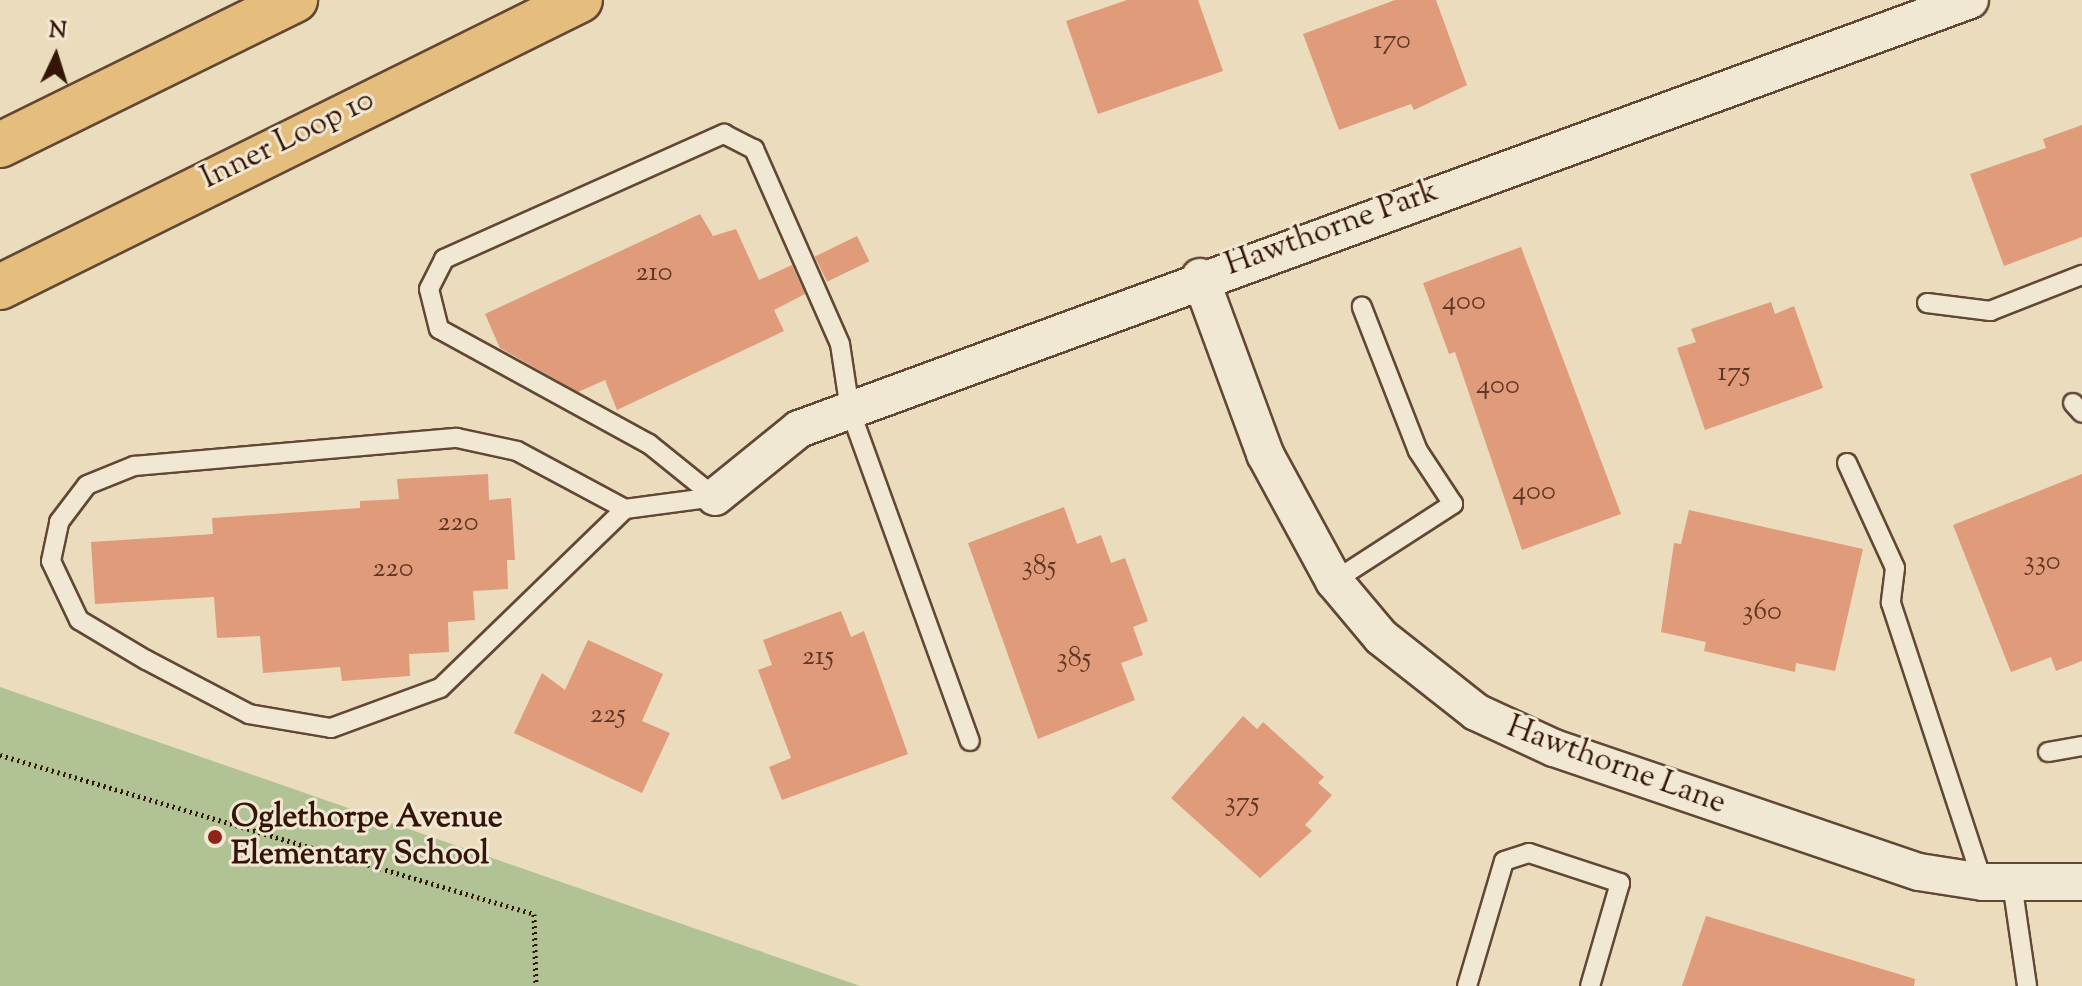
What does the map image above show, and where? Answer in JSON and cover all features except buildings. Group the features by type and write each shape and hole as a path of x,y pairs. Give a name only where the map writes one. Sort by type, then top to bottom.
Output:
{"highway":[{"path":"0,145 295,0"},
{"name":"Inner Loop 10","path":"0,287 580,0"}],"street":[{"name":"Hawthorne Park","path":"715,497 799,429 1200,277 1970,0"},
{"name":"Hawthorne Lane","path":"1200,277 1265,454 1334,581 1426,677 1528,736 1919,872 1998,883 2082,882"}],"lane":[{"path":"715,497 649,444 439,329 431,273 444,259 710,140 742,137 754,149 840,344 850,410 970,741"},
{"path":"1927,303 1990,311 2082,275"},
{"path":"1334,581 1453,504 1418,451 1362,307"},
{"path":"625,509 440,688 331,728 249,714 146,660 79,620 51,561 59,522 87,485 134,466 457,438 517,451 625,509 715,497"},
{"path":"1847,463 1895,568 1891,603 1998,883 2027,986"},
{"path":"2048,752 2082,746"},
{"path":"1467,986 1504,861 1529,853 1620,883 1590,986"}],"path":[{"path":"0,755 534,914 536,986"}],"green space":[{"name":"Oglethorpe Avenue Elementary School","path":"0,687 860,986 0,986"}],"place":[{"name":"Oglethorpe Avenue Elementary School","path":"215,837"}]}
